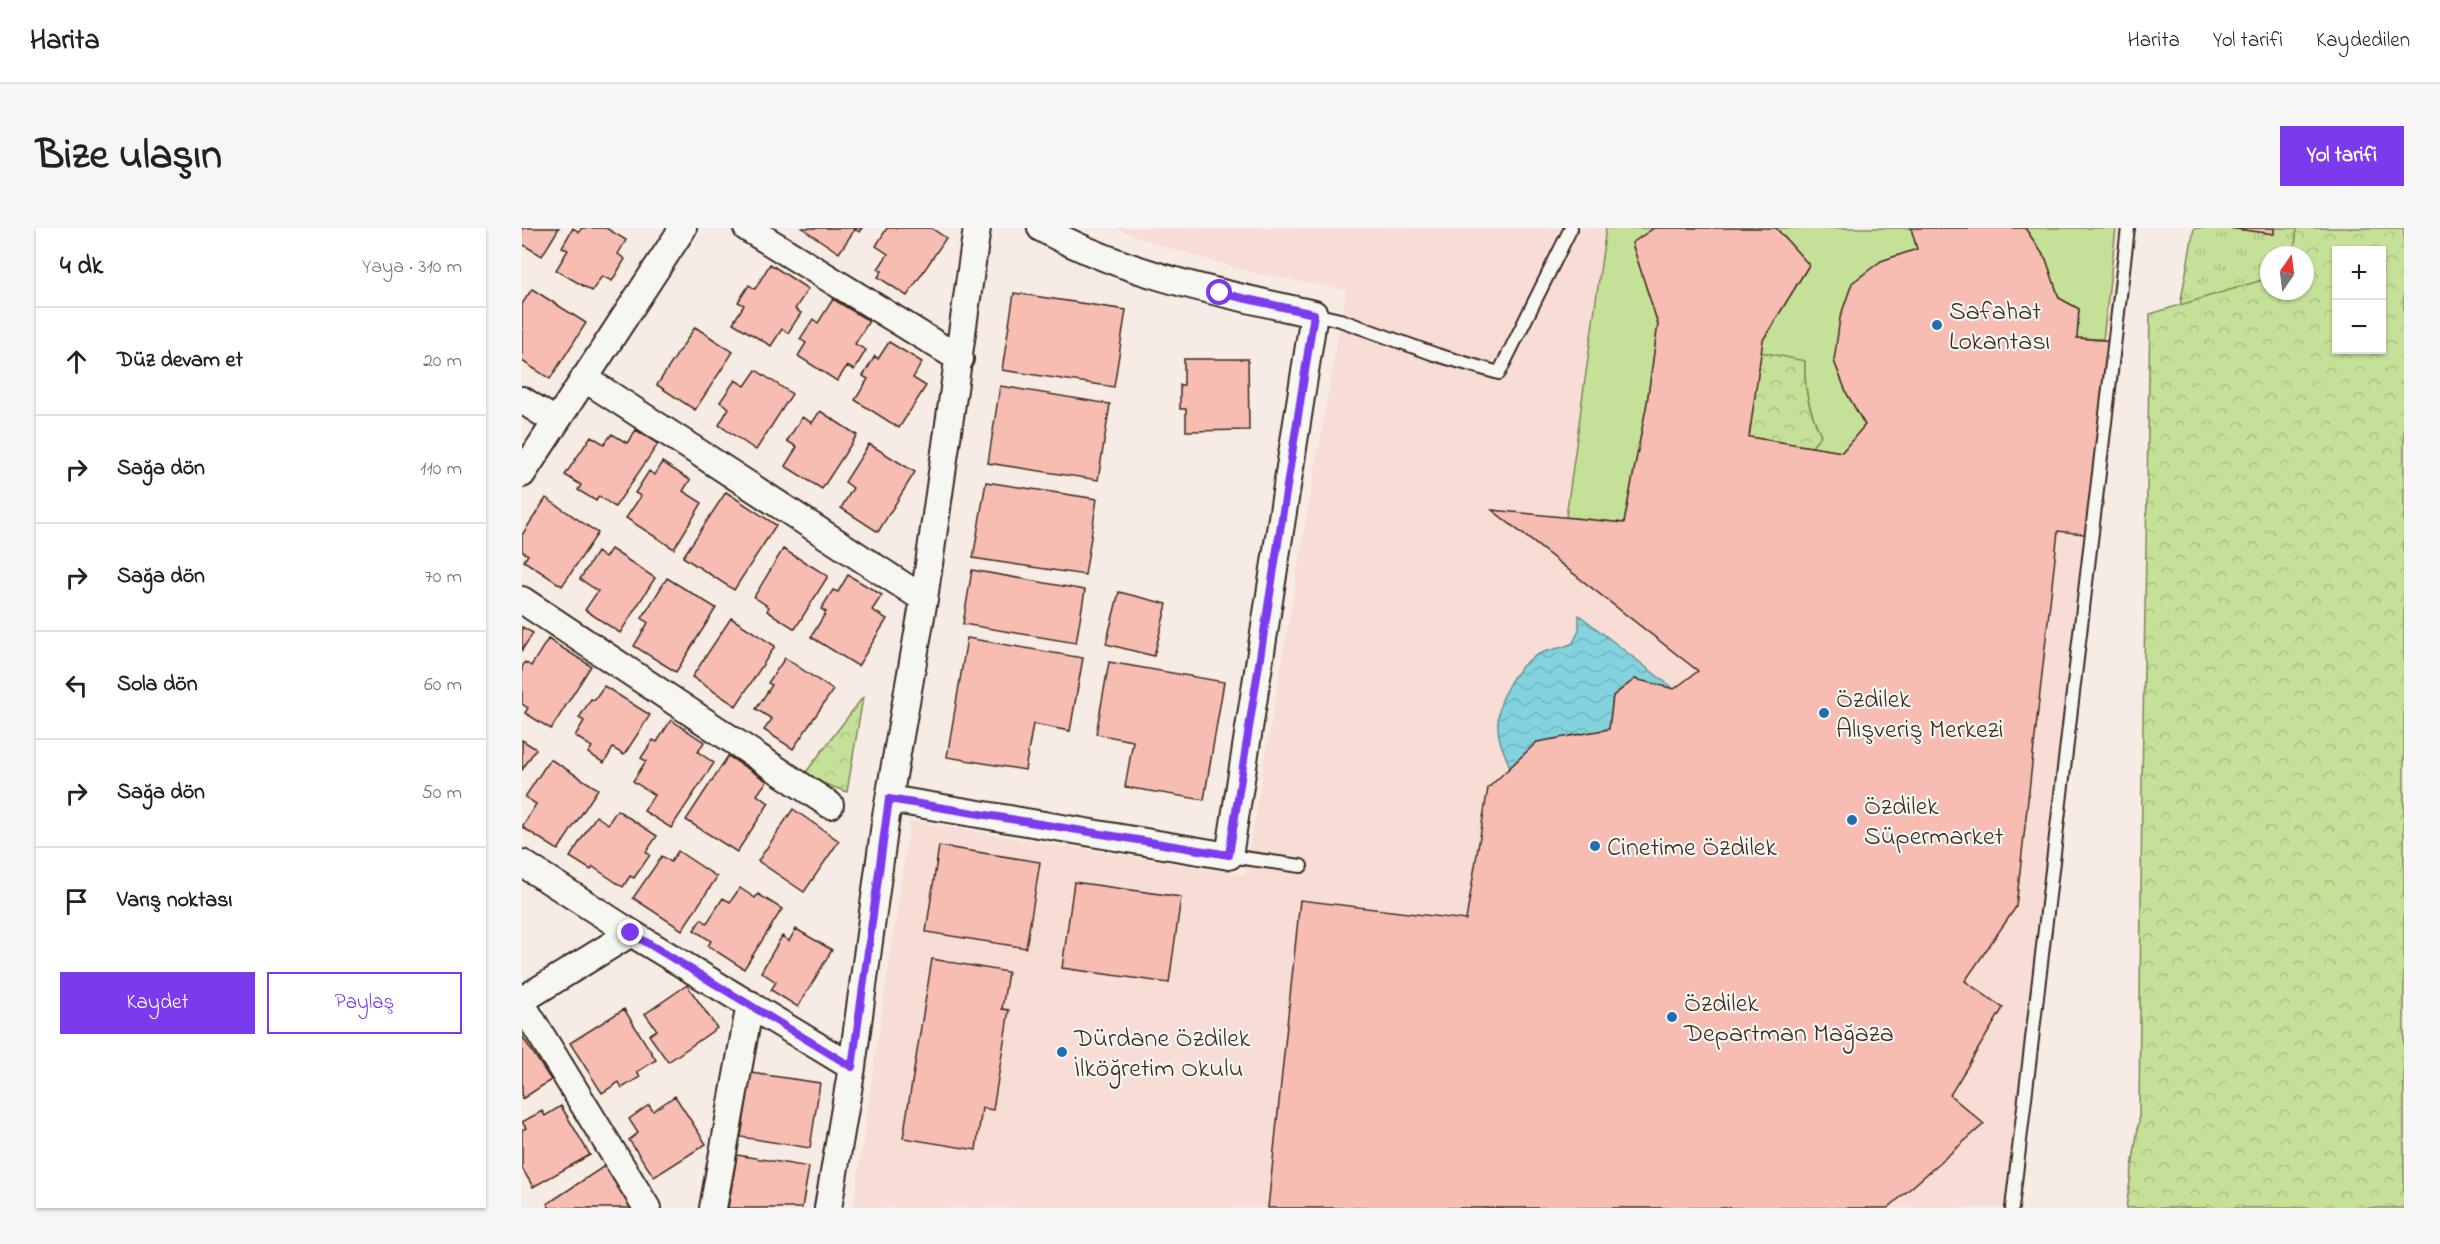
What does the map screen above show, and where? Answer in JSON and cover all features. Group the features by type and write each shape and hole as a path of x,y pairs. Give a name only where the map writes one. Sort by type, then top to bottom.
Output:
{"street":[{"path":"522,474 683,228"},
{"path":"747,228 960,359"},
{"path":"828,1208 852,1067 889,799 924,600 977,228"},
{"path":"889,799 1229,855 1314,314 1220,293 1138,270 1070,244 1041,228"},
{"path":"584,378 924,600"},
{"path":"522,400 555,421"},
{"path":"522,600 830,805"},
{"path":"522,863 631,933 852,1067"},
{"path":"631,933 522,1002 647,1208"},
{"path":"713,1208 750,1004"}],"lane":[{"path":"1314,314 1350,324 1437,355 1500,373 1570,228"},
{"path":"2012,1208 2128,228"},
{"path":"1229,855 1301,866"}],"shaded area":[{"path":"1115,228 2128,228 2012,1208 853,1208 910,821 1245,875 1346,290 1255,273 1162,246"}],"green space":[{"path":"1606,228 1654,228 1632,243 1658,324 1647,403 1624,523 1566,517"},
{"path":"1776,228 1911,228 1917,249 1834,361 1847,394 1865,425 1842,452 1812,447 1821,435 1808,399 1805,361 1761,352 1763,340 1809,265"},
{"path":"2025,228 2116,228 2103,339 2077,338 2079,309 2059,298 2046,259"},
{"path":"2194,228 2229,228 2273,234 2274,228 2297,228 2295,246 2260,246 2260,281 2180,306"},
{"path":"2297,228 2404,228 2404,1208 2126,1208 2139,1121 2150,314 2260,281 2260,300 2314,300 2314,246 2295,246"},
{"path":"1761,352 1805,360 1808,399 1821,435 1812,447 1749,437"},
{"path":"863,697 847,792 803,776"}],"water":[{"path":"1579,615 1674,689 1635,679 1613,696 1609,729 1510,767 1498,732 1500,706 1508,686 1521,668 1537,655 1573,643 1579,630"}],"building":[{"path":"522,228 559,228 542,256 522,244"},
{"path":"573,228 579,232 582,228 606,228 626,240 618,254 625,259 612,281 602,276 592,291 556,270 568,250 562,247"},
{"path":"802,228 862,228 859,232 855,229 839,253"},
{"path":"887,228 931,228 946,238 907,296 878,277 882,271 878,269 888,254 876,246"},
{"name":"Özdilek Alışveriş Merkezi","path":"1654,228 1776,228 1809,265 1763,340 1749,437 1842,452 1865,425 1847,394 1834,361 1840,318 1852,283 1881,261 1917,249 1911,228 2025,228 2046,259 2059,298 2079,309 2077,338 2114,341 2092,535 2058,531 2016,907 1965,981 2003,1008 1950,1095 1984,1124 1888,1208 1268,1208 1300,900 1466,920 1488,788 1537,742 1609,729 1613,696 1635,679 1674,689 1698,671 1492,510 1624,523 1647,403 1658,324 1632,243"},
{"path":"2229,228 2274,228 2274,234"},
{"path":"770,264 808,289 795,309 801,313 788,333 782,329 771,346 733,323 744,305 738,302 749,285 755,289"},
{"path":"532,289 586,323 550,379 522,361 522,304"},
{"path":"1014,293 1126,310 1114,387 1002,370"},
{"path":"833,299 869,321 855,344 866,350 854,370 847,366 837,381 798,356 806,343 800,339 813,319 818,323"},
{"path":"695,327 733,352 695,410 657,385"},
{"path":"889,342 922,362 913,378 926,386 899,428 855,400 868,379 863,376 875,356 878,359"},
{"path":"1184,359 1248,359 1249,430 1186,431 1186,409 1180,409 1180,385 1184,385"},
{"path":"756,370 792,394 756,450 719,425 729,408 720,402 735,380 745,386"},
{"path":"1000,386 1110,404 1098,480 988,463"},
{"path":"820,411 857,435 822,489 785,466 797,447 787,441 802,417 812,423"},
{"path":"636,430 658,444 615,507 599,496 596,501 578,490 581,485 565,475 591,436 604,444 612,434 627,443"},
{"path":"869,444 915,472 878,532 841,508 853,488 845,482"},
{"path":"662,462 690,480 683,491 702,503 674,549 626,518 641,496 635,493 649,471 654,475"},
{"path":"986,482 1097,499 1085,575 973,558"},
{"path":"726,492 776,525 734,590 683,557"},
{"path":"546,498 598,533 562,586 524,561 528,555 522,551 522,535"},
{"path":"611,549 655,578 620,633 585,610 598,591 580,579 597,552 605,558"},
{"path":"783,549 828,576 795,629 767,611 769,607 754,597"},
{"path":"972,570 1085,590 1076,643 963,624"},
{"path":"848,575 882,595 872,610 887,619 858,666 811,637 826,612 821,609 833,590 838,592"},
{"path":"667,578 716,608 676,672 634,646 648,623 642,618"},
{"path":"1119,592 1167,604 1154,656 1106,644"},
{"path":"731,618 775,646 736,706 692,677"},
{"path":"522,627 533,633 522,650"},
{"path":"967,638 1083,658 1070,731 1033,724 1025,770 947,757"},
{"path":"548,639 591,666 551,729 525,713 528,708 522,704 522,667 525,662 531,666"},
{"path":"785,658 833,690 793,749 764,730 772,719 756,709 772,685 768,683"},
{"path":"1109,662 1224,682 1204,800 1125,787 1133,741 1096,734"},
{"path":"604,686 650,715 624,755 613,748 604,763 588,753 592,747 575,736 584,721 579,718 591,699 594,700"},
{"path":"671,720 704,742 698,752 714,763 671,828 644,811 654,795 633,781 646,761 641,758 653,740 657,742"},
{"path":"522,740 536,749 522,770"},
{"path":"728,756 767,781 757,795 769,803 737,852 686,820"},
{"path":"550,759 598,789 558,850 522,827 536,804 525,797"},
{"path":"793,809 839,841 804,892 758,861"},
{"path":"617,810 657,836 646,852 650,855 634,878 630,876 623,887 593,867 591,870 570,857 596,816 608,824"},
{"path":"939,846 1040,862 1026,948 926,932"},
{"path":"678,851 717,877 682,930 633,898 662,856 671,862"},
{"path":"1074,882 1181,897 1169,983 1062,968"},
{"path":"740,888 755,898 758,894 782,909 744,969 708,946 711,941 694,930 701,919 707,923 723,898 730,902"},
{"path":"796,929 832,950 798,1007 771,990 776,982 761,972 782,936 789,941"},
{"path":"932,959 1008,972 1002,1009 1009,1010 993,1110 982,1108 976,1150 903,1138"},
{"path":"687,985 717,1028 668,1062 649,1035 657,1030 645,1014"},
{"path":"624,1009 656,1060 637,1072 640,1077 622,1088 619,1082 602,1093 570,1043"},
{"path":"522,1036 551,1080 522,1099"},
{"path":"751,1073 820,1083 810,1148 741,1137"},
{"path":"675,1096 706,1144 654,1177 629,1140 638,1133 629,1119 649,1105 653,1111"},
{"path":"561,1106 590,1155 533,1187 522,1168 522,1130 526,1128 522,1122 542,1111 545,1116"},
{"path":"737,1155 809,1167 802,1208 728,1208"},
{"path":"606,1165 634,1208 550,1208 547,1204"}],"place":[{"name":"Safahat Lokantası","path":"1937,325"},
{"name":"Özdilek Alışveriş Merkezi","path":"1824,713"},
{"name":"Özdilek Süpermarket","path":"1852,820"},
{"name":"Cinetime Özdilek","path":"1595,846"},
{"name":"Özdilek Departman Mağaza","path":"1672,1017"},
{"name":"Dürdane Özdilek İlköğretim Okulu","path":"1062,1052"}],"route":[{"path":"631,933 852,1067 889,799 1229,855 1314,314 1220,293"}]}
